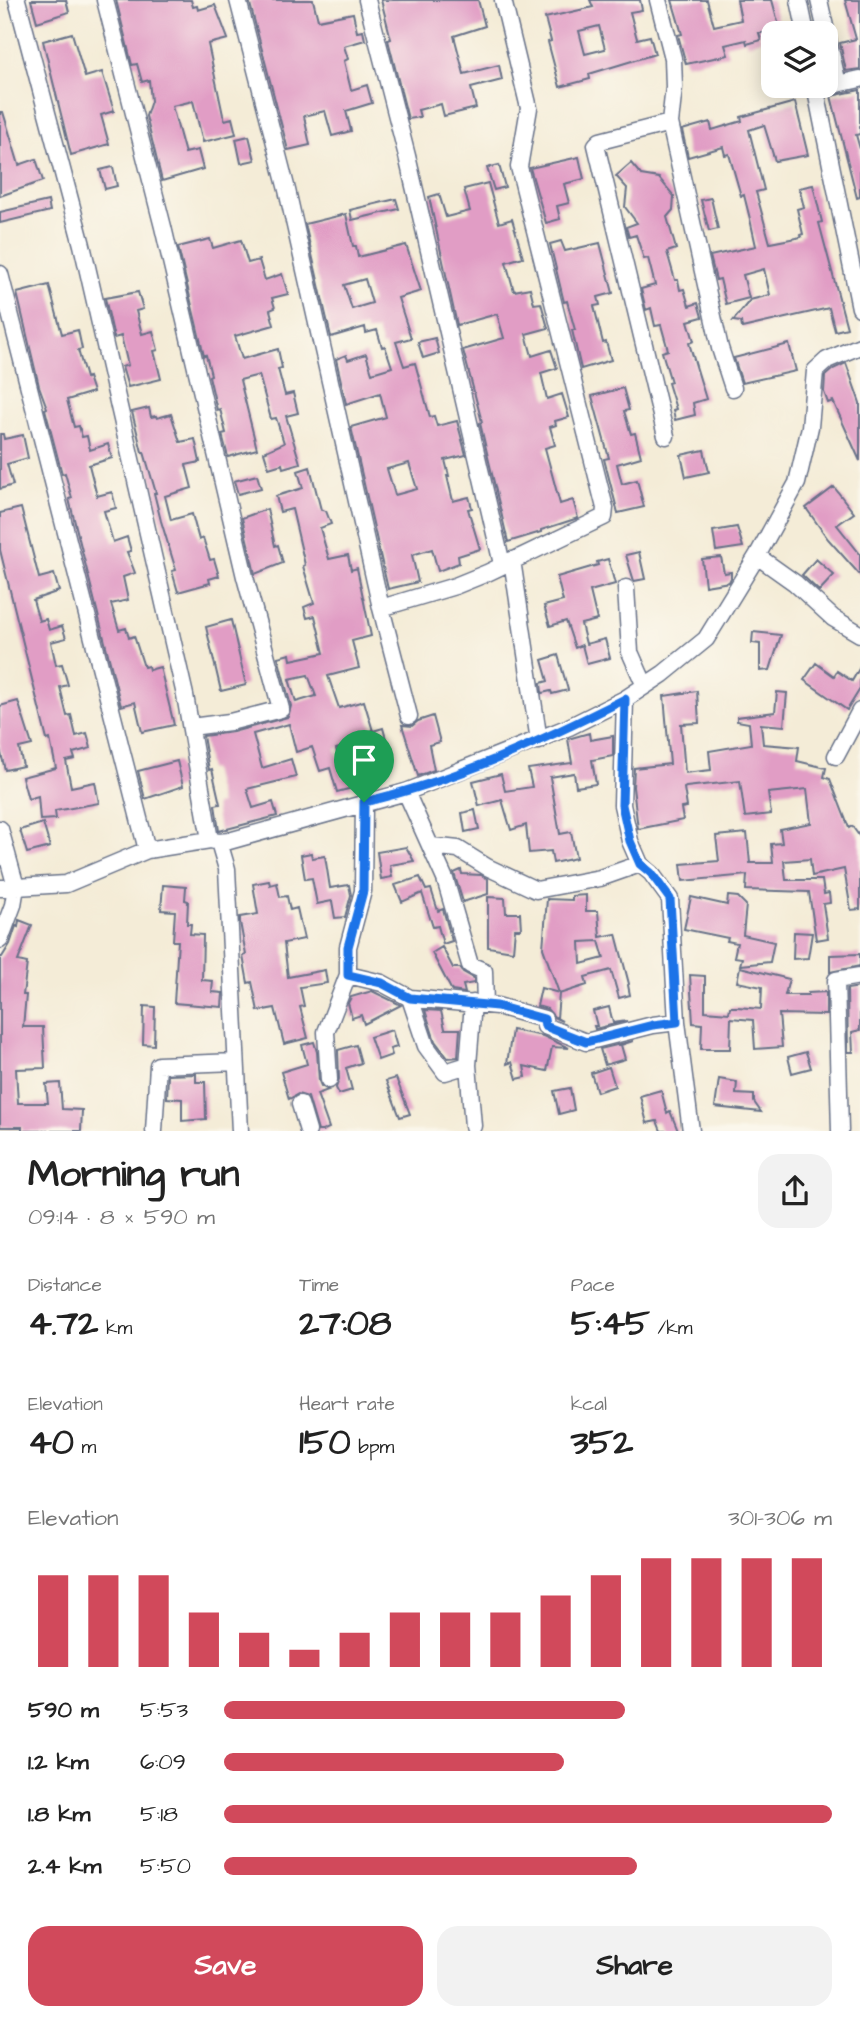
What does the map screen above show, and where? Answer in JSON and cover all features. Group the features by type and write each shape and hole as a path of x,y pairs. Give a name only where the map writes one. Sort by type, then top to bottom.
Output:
{"street":[{"path":"17,0 82,246 215,841 227,869 240,1131"},
{"path":"105,0 163,227 245,577 281,709 230,722 191,727"},
{"path":"238,0 287,190 381,608 408,716"},
{"path":"368,0 507,562 539,741"},
{"path":"381,608 455,586 604,517 605,508 519,167 529,108 503,0"},
{"path":"658,0 673,58 674,87 670,123 720,348 733,388"},
{"path":"799,0 803,21"},
{"path":"819,0 824,21"},
{"path":"838,84 860,79"},
{"path":"818,98 860,308"},
{"path":"666,436 596,145 600,141 670,123"},
{"path":"0,274 147,850"},
{"path":"8,888 66,884 147,850 215,841 406,792 539,741 625,699 706,639 757,556 797,483 810,427 815,371 827,360 860,346"},
{"path":"757,556 795,583 833,618 860,634"},
{"path":"626,589 630,652 645,686"},
{"path":"625,699 622,805 630,841 640,864 651,873 670,899 677,1022 691,1131"},
{"path":"836,756 860,711"},
{"path":"406,792 432,846 470,965 484,971 468,1065 476,1129 456,1131"},
{"path":"329,1080 326,1032 348,975 348,947 363,891 364,802"},
{"path":"0,829 13,905 0,940"},
{"path":"432,846 458,849 486,867 536,890 600,878 640,864"},
{"path":"348,975 382,983 410,998 479,1004 544,1019 545,1026 586,1042 653,1025 677,1022"},
{"path":"840,1131 836,980 860,976"},
{"path":"410,998 426,1046 446,1072 468,1065"},
{"path":"154,1131 158,1065 236,1062"},
{"path":"300,1104 307,1131"}],"building":[{"path":"31,0 66,0 69,12 37,22"},
{"path":"116,0 191,0 193,7 197,6 198,10 215,5 228,39 208,44 223,115 225,120 232,118 236,134 203,142 193,101 172,106 185,153 198,150 203,169 162,181 146,116 151,101 149,80 142,82 137,64 132,65"},
{"path":"249,0 313,0 318,20 353,13 357,32 363,31 365,40 344,46 348,59 344,61 351,90 367,85 372,103 346,111 351,131 332,136 325,111 304,116 310,145 288,150"},
{"path":"381,0 478,0 485,26 454,36 464,74 499,65 502,80 471,88 476,108 444,116 441,104 418,110 420,117 408,119"},
{"path":"590,0 640,0 642,10 630,12 637,39 650,36 655,54 589,74 590,79 560,87 548,42 551,41 545,18 593,7","holes":["599,26 605,49 585,54 579,31"]},
{"path":"672,0 707,0 714,26 741,20 737,0 772,0 778,21 761,21 761,40 725,45 728,55 686,64 678,35 682,34"},
{"path":"845,0 860,0 860,69 846,71 840,43 856,39"},
{"path":"72,33 85,77 102,72 114,111 101,115 109,144 71,155 43,41"},
{"path":"860,90 860,134 856,135 860,149 860,197 857,198 832,98 838,98 838,95"},
{"path":"795,102 808,155 775,161 764,125 749,130 764,190 756,192 770,243 801,237 803,234 797,209 804,207 799,188 813,185 822,222 819,223 847,328 835,331 829,308 742,328 741,322 733,321 750,300 770,295 764,269 743,275 749,298 726,304 720,279 716,280 710,256 756,246 744,195 741,196 729,154 725,155 723,147 688,157 682,130 710,122 712,130 742,121 741,117"},
{"path":"0,112 3,112 19,165 36,159 43,181 0,196"},
{"path":"249,136 255,160 241,163 236,139"},
{"path":"579,157 584,179 564,184 569,203 557,206 560,219 546,223 530,168"},
{"path":"631,163 641,175 659,178 674,196 673,210 667,217 676,249 667,252 680,290 684,289 689,306 698,303 702,317 688,321 694,341 689,343 706,399 693,403 695,415 675,420 673,410 676,409 668,383 671,382 662,352 668,350 661,325 655,326 651,308 646,310 641,289 655,285 648,258 644,259 636,235 629,237 626,227 637,223 625,207 627,188 616,176"},
{"path":"499,165 505,187 494,190 487,168"},
{"path":"113,167 117,186 105,189 100,170"},
{"path":"488,183 499,223 512,219 523,257 506,262 514,291 530,288 534,304 541,303 548,328 526,334 532,356 551,350 557,368 541,373 547,399 562,394 569,417 555,421 556,425 550,427 555,445 545,448 560,504 573,500 578,518 508,542 463,350 504,338 497,314 457,325 429,197 439,194 446,217 470,211 464,189"},
{"path":"711,198 718,229 709,231 701,200"},
{"path":"396,199 399,209 352,220 350,210"},
{"path":"48,201 50,211 0,223 0,212"},
{"path":"346,214 358,257 406,245 421,291 398,298 411,338 396,342 404,366 415,363 430,417 434,416 437,426 457,421 466,455 445,460 447,476 453,501 469,497 472,508 468,509 480,549 458,556 459,563 438,571 432,549 412,555 418,582 388,589 351,427 386,417 380,393 346,404 336,359 346,355 348,360 366,354 372,373 392,367 377,330 366,333 365,327 331,337 305,224","holes":["365,279 372,303 352,309 344,285","409,463 417,489 395,495 387,469"]},
{"path":"210,239 213,248 241,240 248,263 259,260 265,280 282,274 288,294 272,298 275,308 270,310 274,325 235,336 242,359 278,349 282,368 278,369 285,395 293,393 298,413 286,416 300,463 283,468 282,464 269,468 264,452 284,443 276,418 271,419 259,375 240,380 257,449 228,457 222,434 226,433 220,409 217,410 209,376 211,375 178,247"},
{"path":"561,241 565,251 600,243 613,293 598,297 600,305 594,306 603,343 606,342 611,360 581,369 572,330 575,330 567,301 564,302 550,244"},
{"path":"49,285 62,334 78,330 82,349 78,350 93,392 67,400 74,427 79,426 82,437 87,436 90,450 108,444 112,458 89,465 97,496 112,492 116,508 104,511 113,542 127,537 131,551 127,552 135,573 123,577 128,600 111,604 119,630 126,628 129,638 134,636 144,667 148,666 149,670 160,667 174,725 142,732 135,702 121,706 69,499 72,498 65,473 62,474 17,293"},
{"path":"138,292 143,309 136,311 142,334 153,331 158,350 154,351 161,379 128,387 122,367 128,365 121,336 114,338 105,298"},
{"path":"435,338 439,353 423,358 418,342"},
{"path":"789,344 796,371 742,383 734,358"},
{"path":"846,363 860,403 860,461 833,401 828,403 824,392 825,376"},
{"path":"623,388 629,410 624,411 631,434 635,433 641,457 617,464 622,484 637,480 644,507 618,513 604,459 609,458 592,396"},
{"path":"149,408 151,417 171,414 180,442 195,439 200,462 186,465 192,488 165,496 171,520 192,514 199,540 203,538 219,576 209,579 210,583 178,592 172,571 176,570 132,412"},
{"path":"0,434 3,434 4,439 23,435 28,458 7,464 13,485 0,489"},
{"path":"704,450 709,472 686,477 681,455"},
{"path":"310,467 321,510 326,511 331,524 320,528 329,559 348,555 351,570 357,568 371,636 352,641 359,668 328,676 339,708 364,701 373,731 383,728 391,757 380,760 378,753 364,757 359,742 336,749 343,777 349,776 352,788 337,792 330,768 320,771 312,747 296,752 289,724 253,734 262,768 291,759 296,777 247,789 253,808 273,802 277,816 219,831 215,805 220,804 212,769 209,770 203,736 233,732 288,717 291,706 278,657 290,654 291,660 324,653 315,616 307,618 304,607 314,603 303,566 305,565 292,509 280,512 276,496 303,488 298,471","holes":["308,675 316,696 296,702 289,679"]},
{"path":"257,475 261,488 238,494 234,481"},
{"path":"834,487 854,513 837,525 860,554 860,575 828,539 806,508"},
{"path":"21,508 39,578 54,574 59,591 33,600 39,621 46,619 49,630 62,626 66,638 51,642 56,665 62,664 68,685 60,687 67,716 71,715 76,736 87,733 91,748 73,753 75,759 66,761 71,787 95,782 99,803 55,811 56,819 40,820 38,796 28,799 22,777 56,768 0,550 0,513"},
{"path":"267,509 275,546 278,545 283,563 255,574 242,518"},
{"path":"737,527 743,547 716,551 713,531"},
{"path":"639,552 645,579 634,581 626,555"},
{"path":"721,557 724,573 731,572 729,582 705,586 702,559"},
{"path":"608,559 615,584 590,591 597,620 581,624 586,644 605,639 610,658 587,664 582,645 575,648 566,621 550,626 544,606 563,601 557,577 598,565 597,562"},
{"path":"816,559 834,575 819,591 802,575"},
{"path":"231,620 246,685 221,691 206,627"},
{"path":"753,632 781,635 770,670 760,671 760,644 752,643"},
{"path":"558,655 568,690 552,694 551,691 542,693 541,683 548,681 542,660"},
{"path":"816,663 834,676 837,671 852,681 860,667 860,689 847,710 804,680"},
{"path":"697,691 699,723 681,724 685,773 711,770 709,751 751,744 749,723 737,721 737,717 775,712 777,692 787,693 784,726 761,724 763,744 799,747 797,761 826,768 824,777 830,779 849,828 852,826 860,837 860,909 851,910 844,869 812,876 810,859 784,861 786,880 822,880 824,894 829,893 830,903 823,904 828,938 816,940 809,892 746,890 747,875 683,881 681,864 719,861 716,836 747,833 750,863 773,863 771,844 782,843 780,829 811,823 807,789 768,793 771,814 745,817 740,781 686,787 687,807 681,808 683,820 638,829 633,787 634,768 670,764 664,696"},
{"path":"18,701 32,745 19,748 23,766 5,770 0,749 0,706"},
{"path":"433,716 440,742 429,745 434,770 418,776 402,725 412,726"},
{"path":"589,733 590,740 613,736 613,756 592,760 596,784 576,787 574,773 550,777 560,834 571,832 576,858 553,863 551,851 529,853 526,825 511,830 502,800 479,806 473,781 501,774 505,791 532,787 528,769 572,763 568,739"},
{"path":"177,761 183,786 145,799 138,771"},
{"path":"475,810 479,829 465,832 462,813"},
{"path":"43,823 50,847 27,853 20,830"},
{"path":"406,847 414,861 390,865 392,877 381,879 377,852"},
{"path":"311,853 312,858 325,856 330,888 349,885 351,895 345,917 335,918 332,901 317,904 312,878 305,879 301,855"},
{"path":"461,870 462,874 481,875 488,879 488,894 463,902 454,873"},
{"path":"420,877 426,890 431,889 438,911 443,909 452,941 443,944 438,926 433,927 422,893 402,902 395,885"},
{"path":"269,881 270,885 277,883 280,897 287,896 290,910 297,908 304,939 284,943 288,977 325,970 327,983 300,987 304,1006 300,1007 308,1038 284,1044 275,1008 258,1011 252,982 248,983 243,956 246,955 240,917 258,914 253,884"},
{"path":"163,885 186,887 187,924 191,924 190,934 203,935 202,980 213,981 212,992 223,993 222,1007 174,1003 178,941 173,941 175,911 161,910"},
{"path":"586,895 586,911 598,911 600,937 616,934 630,995 619,998 611,970 585,977 587,985 559,994 557,1018 555,1017 562,1021 555,1018 547,1009 537,1006 541,988 559,993 543,948 547,899 572,900 572,896","holes":["599,941 604,958 581,964 580,942"]},
{"path":"728,896 738,897 746,905 743,935 774,942 770,962 740,965 742,958 734,957 737,943 727,941 728,938 684,929 691,897 727,905"},
{"path":"488,897 505,898 506,913 520,913 521,929 515,929 513,951 488,947"},
{"path":"19,920 32,925 18,961 27,963 23,1027 43,1027 45,1068 16,1069 18,1103 48,1103 46,1084 60,1083 62,1109 82,1110 81,1131 22,1131 22,1127 0,1127 0,957 10,944"},
{"path":"794,932 812,933 808,958 793,959"},
{"path":"442,947 453,968 460,968 474,978 474,983 463,985 465,993 452,991 432,953"},
{"path":"860,954 860,966 830,972 830,955"},
{"path":"740,967 789,979 785,995 826,992 826,1015 779,1014 782,1047 755,1049 753,1020 731,1018 730,1049 701,1049 702,1024 693,1023 690,975 705,976 705,1011 729,1013 730,1007 761,1009 762,987 737,982"},
{"path":"860,987 860,1030 852,1032 853,1052 848,1052 847,989"},
{"path":"372,991 401,1005 364,1024 361,1015 352,1018 348,1003 351,997"},
{"path":"144,1006 155,1007 154,1045 143,1044"},
{"path":"609,1007 613,1023 627,1021 595,1029 594,1026 597,1026 593,1011"},
{"path":"425,1010 441,1011 445,1029 460,1029 458,1057 448,1058 435,1041"},
{"path":"392,1030 397,1047 390,1049 392,1055 378,1060 370,1037"},
{"path":"512,1030 543,1036 569,1048 552,1047 547,1071 524,1066 526,1077 517,1079 512,1062 507,1064"},
{"path":"633,1041 621,1045 625,1059 605,1065 600,1049"},
{"path":"314,1042 319,1081 321,1086 328,1090 317,1094 329,1128 322,1131 318,1131 308,1097 298,1094 289,1099 281,1072 307,1064 302,1045"},
{"path":"356,1045 361,1063 346,1068 352,1090 339,1094 336,1088 339,1079 338,1050"},
{"path":"806,1052 811,1068 792,1073 788,1057"},
{"path":"609,1067 615,1086 597,1092 591,1073"},
{"path":"196,1074 196,1082 205,1082 206,1119 182,1121 182,1099 167,1098 168,1075"},
{"path":"396,1078 410,1114 400,1117 386,1081"},
{"path":"719,1079 737,1082 736,1094 754,1095 754,1102 761,1112 715,1107"},
{"path":"570,1088 574,1110 559,1114 554,1091"},
{"path":"661,1090 667,1113 670,1111 678,1131 661,1131 657,1121 647,1123 640,1096"}],"route":[{"path":"625,699 622,805 630,841 640,864 651,873 670,899 677,1022 653,1025 586,1042 545,1026 544,1019 497,1006 410,998 382,983 348,975 348,947 363,891 364,802 406,792 539,741 625,699"}]}
